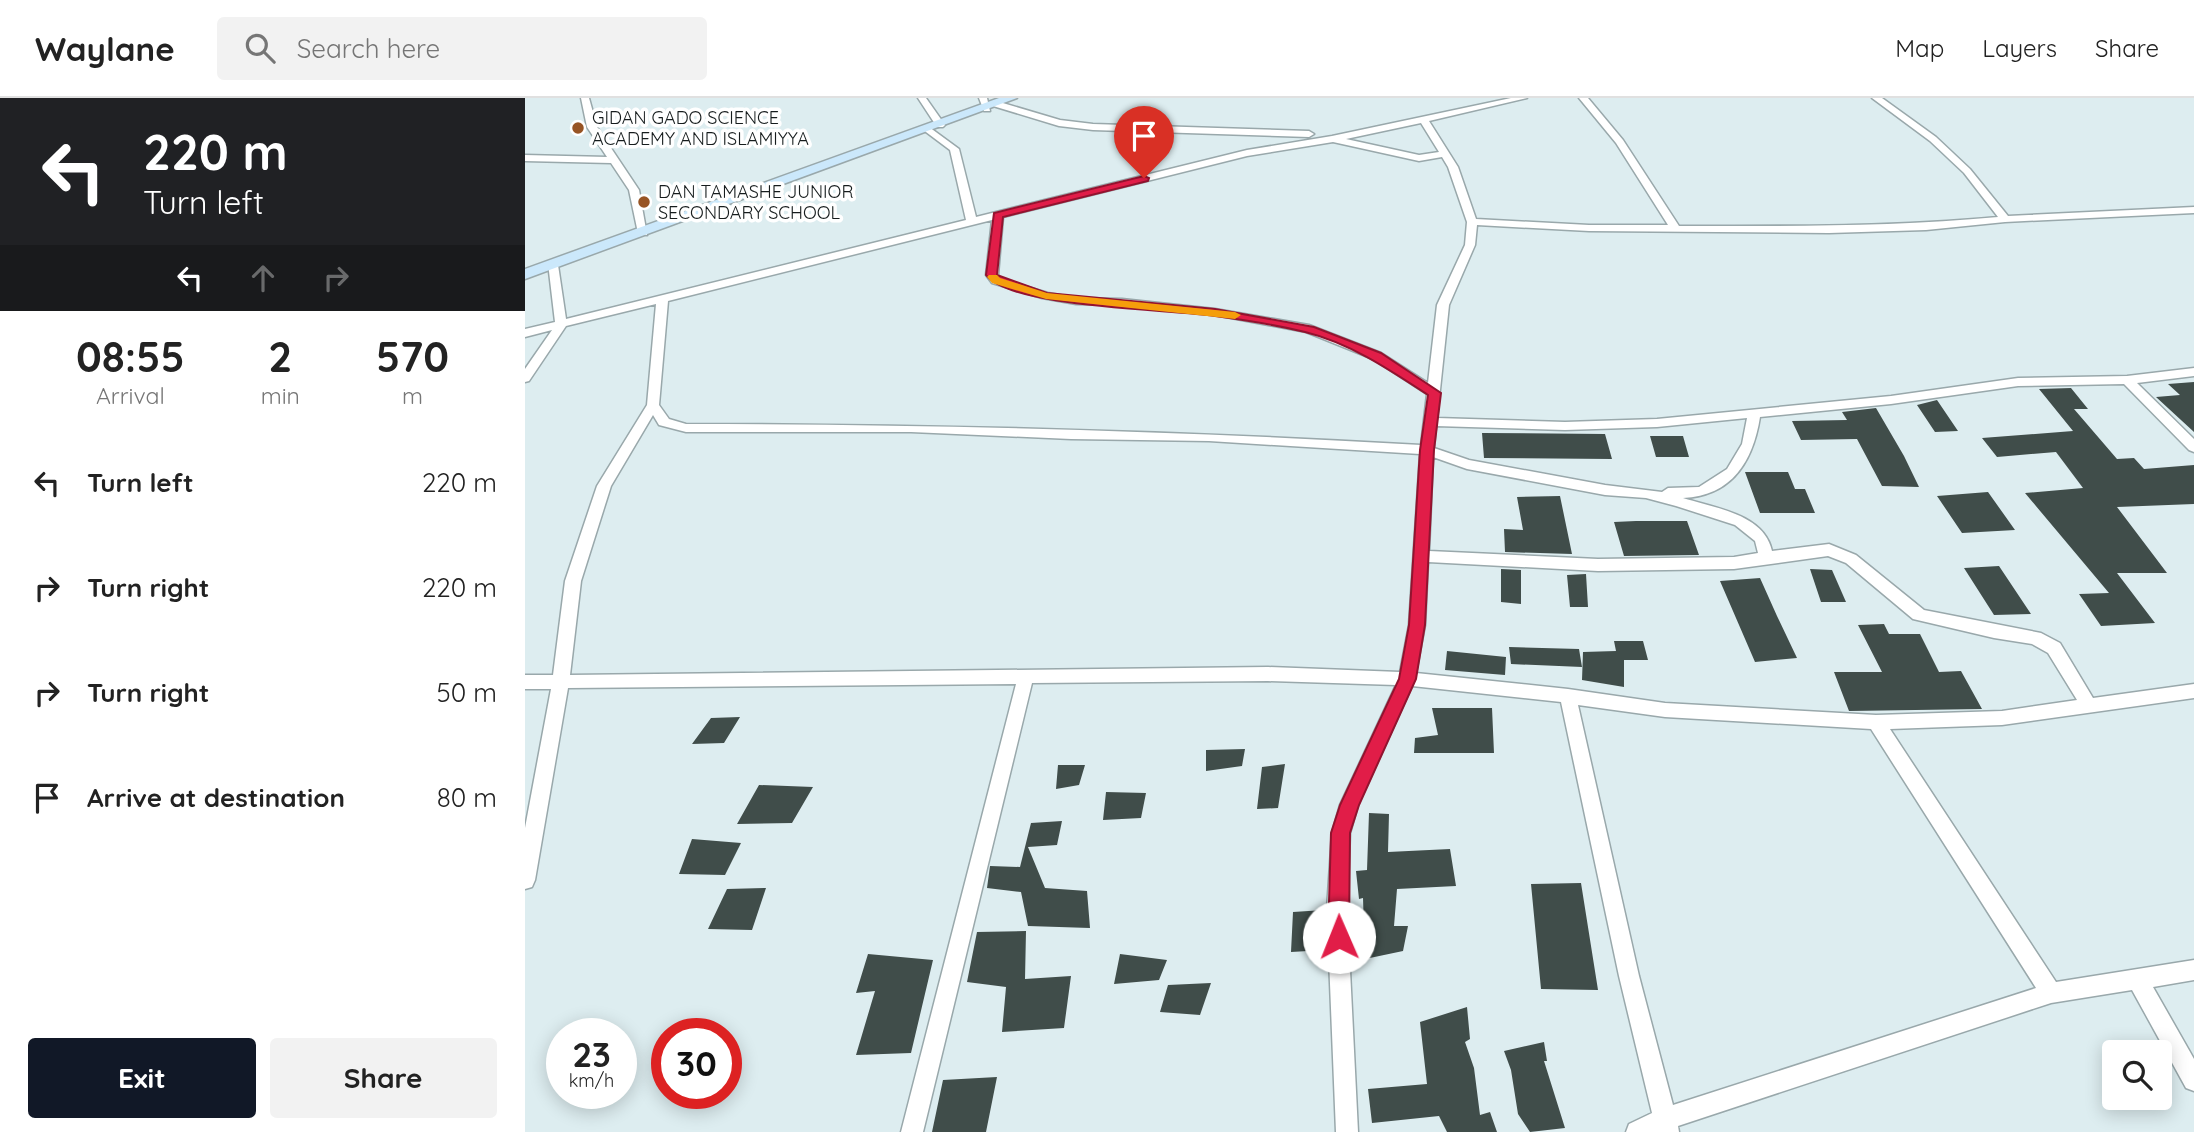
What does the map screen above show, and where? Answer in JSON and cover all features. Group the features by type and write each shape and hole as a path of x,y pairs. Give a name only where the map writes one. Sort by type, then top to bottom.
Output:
{"street":[{"path":"585,98 592,127 634,190 643,233"},
{"path":"922,98 935,127 954,149 972,221"},
{"path":"525,274 1011,98"},
{"path":"525,333 1247,153 1332,139 1523,98"},
{"path":"1583,98 1620,142 1654,200 1675,228"},
{"path":"1876,98 1933,139 1967,171 2005,219"},
{"path":"989,104 1059,123 1093,127 1311,134 1419,158 1445,154"},
{"path":"1347,1132 1337,909 1341,833 1349,805 1407,679 1417,625 1427,450 1444,305 1470,245 1472,222 1453,167 1423,119"},
{"path":"525,158 614,160"},
{"path":"1472,222 1589,228 1829,230 1926,227 2005,219 2194,210"},
{"path":"998,215 992,275 996,281 1046,296 1076,301 1122,302 1215,312 1310,330 1377,356 1435,393"},
{"path":"525,378 561,325 552,265"},
{"path":"525,880 561,680 573,581 604,486 653,405 662,300"},
{"path":"1432,422 1565,426 1657,423 1891,400 2018,382 2127,380 2194,372"},
{"path":"2127,380 2194,447"},
{"path":"653,405 664,422 686,428 911,428 1071,435 1209,437 1427,450 1467,464 1605,490 1646,493 1702,492 1732,472 1749,443 1754,414"},
{"path":"1646,493 1740,521 1762,539 1766,557"},
{"path":"1421,555 1598,565 1734,563 1829,550 1851,559 1919,615 2035,638 2054,648 2089,706"},
{"path":"525,682 1268,674 1407,679 1568,696 1665,710 1876,722 2002,718 2194,691"},
{"path":"912,1132 1025,676"},
{"path":"1568,696 1629,976 1667,1125"},
{"path":"1876,722 2051,993"},
{"path":"1637,1132 1667,1125 2051,993 2194,970"},
{"path":"2136,978 2194,1080"}],"building":[{"path":"2194,382 2194,432 2156,397 2180,395 2168,384"},
{"path":"2071,388 2088,409 2074,409 2117,459 2134,458 2144,469 2194,465 2194,504 2117,507 2167,573 2117,573 2155,623 2101,626 2079,594 2109,593 2025,493 2083,488 2056,452 1997,457 1982,438 2073,431 2039,389"},
{"path":"1937,400 1958,431 1935,432 1917,405"},
{"path":"1876,408 1919,487 1882,486 1857,439 1801,440 1792,421 1847,420 1842,412"},
{"path":"1482,433 1605,434 1612,459 1484,458"},
{"path":"1650,436 1683,436 1689,457 1656,457"},
{"path":"1745,472 1788,472 1795,489 1805,489 1815,513 1760,513"},
{"path":"1988,492 2015,530 1962,533 1937,496"},
{"path":"1560,496 1572,554 1505,552 1504,529 1523,530 1517,497"},
{"path":"1687,521 1699,555 1624,556 1614,522"},
{"path":"1999,566 2031,614 1994,615 1964,568"},
{"path":"1501,569 1521,570 1521,604 1501,602"},
{"path":"1810,569 1832,570 1846,602 1821,602"},
{"path":"1586,574 1588,607 1570,607 1567,575"},
{"path":"1760,578 1797,658 1755,662 1720,581"},
{"path":"1884,624 1889,634 1920,634 1939,672 1961,671 1982,709 1849,711 1834,672 1882,672 1858,625"},
{"path":"1614,641 1643,641 1648,660 1624,660 1624,687 1582,680 1583,652 1616,651"},
{"path":"1509,647 1579,649 1582,667 1511,664"},
{"path":"1447,651 1506,657 1505,675 1445,670"},
{"path":"1432,708 1492,708 1494,753 1414,753 1415,738 1438,735"},
{"path":"740,717 724,743 692,744 711,718"},
{"path":"1245,749 1242,766 1206,771 1206,750"},
{"path":"1285,764 1278,808 1257,809 1262,767"},
{"path":"1058,765 1085,765 1079,785 1056,789"},
{"path":"759,785 813,787 792,823 737,824"},
{"path":"1106,792 1146,793 1141,818 1103,820"},
{"path":"1369,813 1389,814 1388,852 1450,849 1456,886 1397,889 1394,926 1408,926 1403,951 1365,959 1363,898 1359,899 1356,871 1367,870"},
{"path":"1062,821 1057,845 1028,847 1045,888 1087,891 1090,928 1028,926 1021,892 987,888 990,866 1020,867 1031,823"},
{"path":"692,839 741,843 725,875 679,874"},
{"path":"1581,883 1598,990 1541,989 1531,884"},
{"path":"766,888 752,930 708,929 727,889"},
{"path":"1324,910 1325,950 1291,952 1293,912"},
{"path":"1026,931 1025,979 1071,976 1064,1028 1002,1032 1006,987 967,982 977,932"},
{"path":"868,954 933,960 911,1053 856,1055 875,991 856,993"},
{"path":"1120,954 1167,960 1159,980 1114,984"},
{"path":"1211,983 1200,1015 1160,1012 1168,985"},
{"path":"1467,1007 1470,1039 1465,1042 1474,1068 1480,1115 1490,1112 1497,1132 1447,1132 1439,1116 1372,1123 1368,1089 1427,1084 1420,1022"},
{"path":"1544,1042 1547,1061 1544,1061 1565,1128 1530,1132 1518,1114 1511,1070 1504,1051"},
{"path":"997,1077 986,1132 932,1132 943,1080"}],"slow traffic":[{"path":"993,277 996,281 1046,296 1076,301 1122,302 1235,315"}],"place":[{"name":"GIDAN GADO SCIENCE ACADEMY AND ISLAMIYYA","path":"578,128"},
{"name":"DAN TAMASHE JUNIOR SECONDARY SCHOOL","path":"644,202"}],"route":[{"path":"1144,178 998,215 992,275 996,281 1046,296 1076,301 1122,302 1279,322 1310,330 1377,356 1435,393 1427,450 1417,625 1407,679 1349,805 1341,833 1337,909 1339,937"}]}
